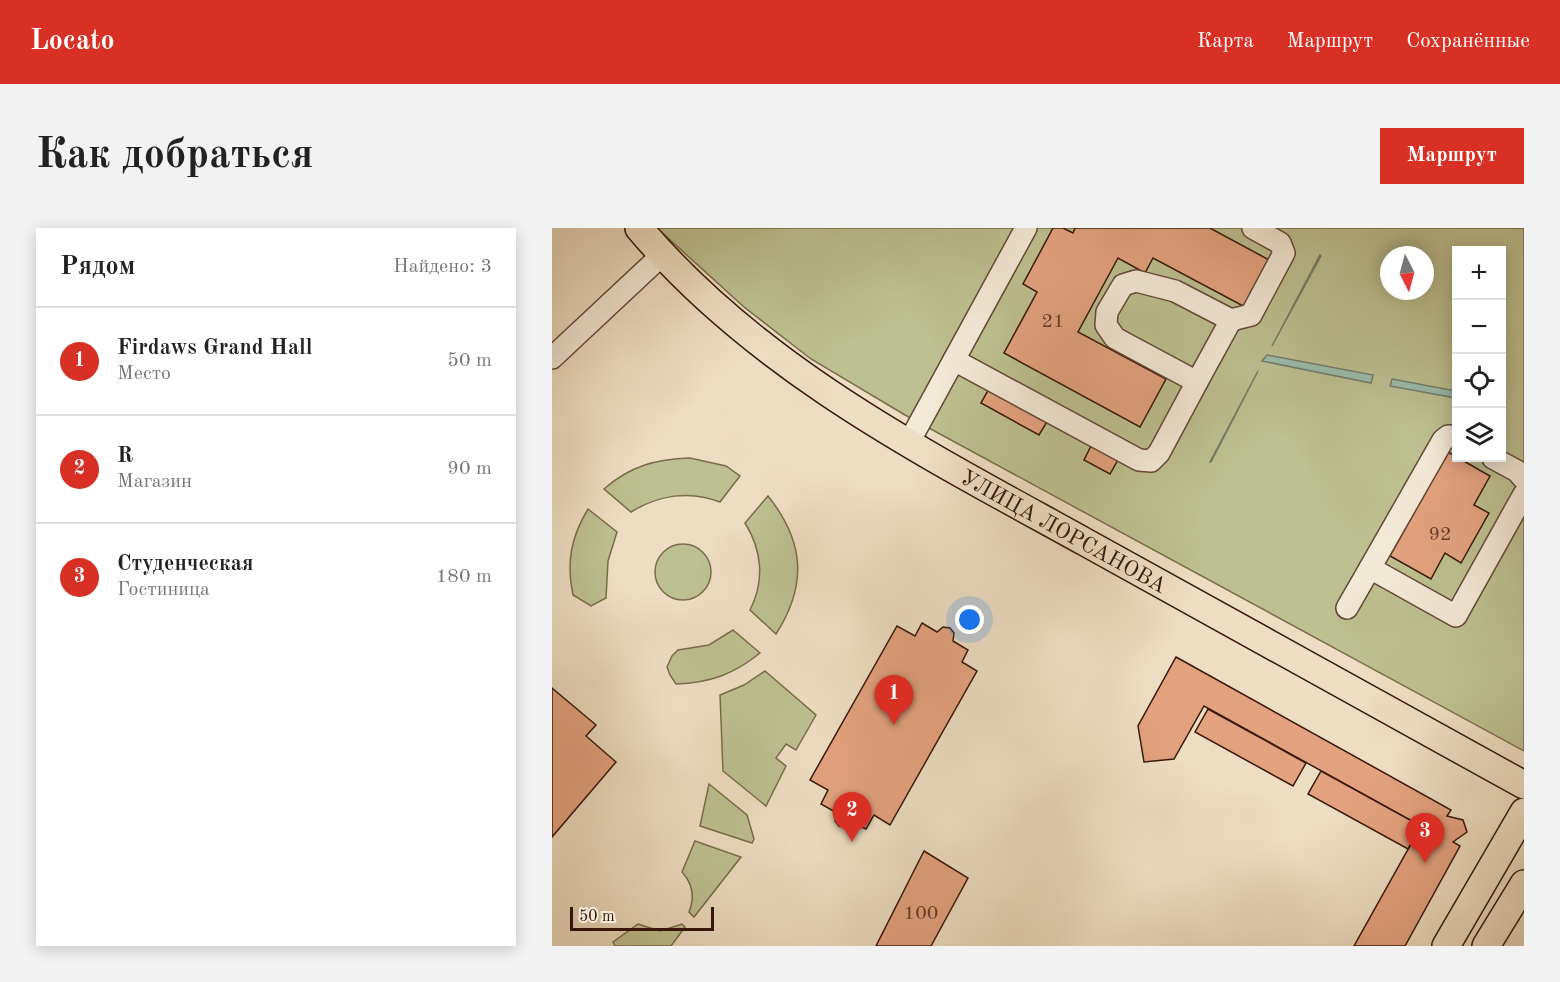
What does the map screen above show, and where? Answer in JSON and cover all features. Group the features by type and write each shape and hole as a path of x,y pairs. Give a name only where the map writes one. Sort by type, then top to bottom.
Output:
{"main road":[{"name":"УЛИЦА ЛОРСАНОВА","path":"639,228 662,255 748,335 805,379 908,444 1524,785"},
{"path":"1446,946 1524,812"},
{"path":"1486,946 1524,884"}],"lane":[{"path":"908,444 1026,228"},
{"path":"1197,382 1109,332 1105,318 1119,290 1124,285 1136,282 1175,291 1231,320 1251,315 1284,253 1280,243 1253,228"},
{"path":"552,358 662,255"},
{"path":"954,360 1145,461 1151,460 1159,453 1231,320"},
{"path":"1347,608 1443,440 1448,436 1452,436"},
{"path":"1500,462 1517,471 1524,479"},
{"path":"1370,568 1456,616 1524,494"}],"green space":[{"path":"657,228 1524,228 1524,751 905,415 811,359 744,307"},
{"path":"690,458 726,466 740,476 720,502 697,496 674,496 641,506 631,512 604,489 644,465"},
{"path":"768,496 789,530 798,563 793,598 776,634 750,610 758,588 760,566 755,544 745,523"},
{"path":"588,509 617,532 608,561 606,598 591,606 573,595 570,572 574,540"},
{"path":"677,544 689,544 699,548 707,556 711,572 707,588 699,596 689,600 677,600 667,596 659,588 655,578 655,566 659,556 667,548"},
{"path":"733,630 760,653 741,667 721,676 700,682 676,684 667,667 678,650 709,645"},
{"path":"765,671 816,715 796,750 786,744 776,758 786,766 766,806 723,771 720,695 744,685"},
{"path":"709,784 747,815 754,839 752,843 700,826"},
{"path":"695,841 741,857 694,917 689,912 692,901 691,886 682,872"},
{"path":"638,924 660,931 682,924 685,927 671,946 615,946 613,942"}],"shaded area":[{"path":"1320,255 1321,256 1272,346"},
{"path":"1267,355 1373,375 1371,383 1262,361"},
{"path":"1258,371 1211,462 1210,462"},
{"path":"1392,379 1452,390 1452,397 1390,386"}],"building":[{"path":"1053,228 1063,228 1073,233 1075,228 1210,228 1271,261 1245,307 1153,258 1145,273 1118,258 1078,332 1166,379 1140,427 1004,353 1037,292 1023,284"},
{"path":"990,387 1048,420 1039,435 981,403"},
{"path":"1092,444 1119,458 1110,474 1084,460"},
{"path":"1448,452 1452,454 1452,462 1466,462 1490,476 1474,505 1489,513 1461,563 1445,553 1431,579 1390,556"},
{"path":"922,623 937,632 943,627 950,628 954,633 953,641 968,650 962,662 977,671 890,825 874,815 866,829 852,822 847,827 839,826 835,821 837,813 821,804 828,790 810,780 897,626 915,636"},
{"path":"1176,657 1451,810 1447,816 1463,820 1467,832 1453,842 1460,846 1405,946 1354,946 1421,826 1204,706 1174,759 1144,762 1138,726"},
{"path":"552,688 596,725 586,736 616,762 552,837"},
{"path":"1208,709 1306,763 1293,786 1195,732"},
{"path":"1321,771 1421,826 1408,849 1308,794"},
{"path":"924,851 968,878 931,946 876,946"}],"place":[{"name":"Firdaws Grand Hall","path":"894,725"},
{"name":"R","path":"852,842"},
{"name":"Студенческая","path":"1425,863"}]}
